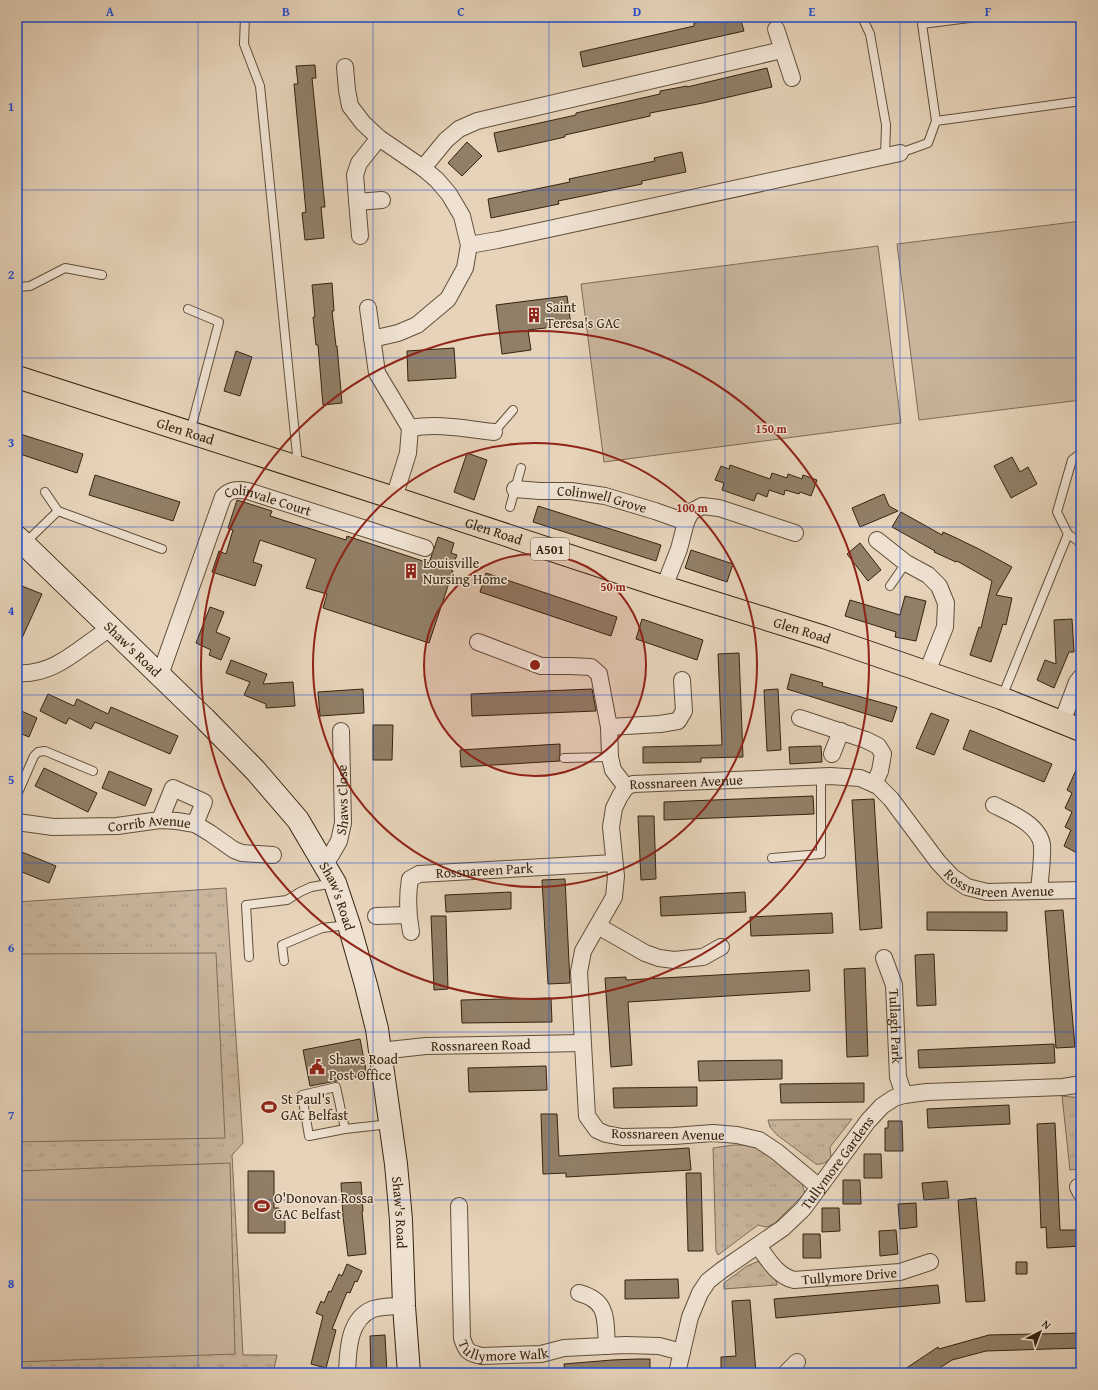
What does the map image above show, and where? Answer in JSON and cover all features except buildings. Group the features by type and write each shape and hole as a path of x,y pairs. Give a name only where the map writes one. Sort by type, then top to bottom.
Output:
{"main road":[{"name":"Glen Road","path":"17,377 394,498 664,587 824,637 1001,698 1071,726"}],"street":[{"path":"776,29 792,78"},
{"path":"423,168 446,140 459,129 477,121 782,50"},
{"path":"345,67 350,106 363,123 379,138 423,168 437,180 449,194 462,216 469,245 465,268 448,299 417,325 398,333 372,339"},
{"path":"360,236 354,175 359,163 379,138"},
{"path":"469,245 893,155"},
{"path":"357,202 382,200"},
{"path":"368,308 377,373 410,428 408,453 394,498"},
{"path":"410,428 425,425 447,425 494,432"},
{"name":"Colinwell Grove","path":"515,489 540,491 571,490 604,496 686,522"},
{"name":"Colinvale Court","path":"160,675 223,497 227,492 234,490 248,491 425,548"},
{"path":"664,587 679,549 690,512 702,506 719,508 795,534"},
{"name":"Shaw's Road","path":"21,540 255,770 298,820 335,883 349,925 377,1029 396,1164 401,1220 404,1306 409,1373"},
{"path":"877,540 906,563 928,574 939,586 946,603 945,627 927,672"},
{"path":"17,673 40,671 58,665 103,633 109,626"},
{"path":"478,642 542,666 591,667 599,674 609,727 610,757 613,770 626,787"},
{"path":"1071,726 1077,682 1081,677"},
{"path":"609,727 660,724 678,721 684,711 682,680"},
{"path":"800,718 841,731 878,746 883,754 880,771 874,784"},
{"name":"Shaws Close","path":"324,864 331,855 338,841 343,823 341,731"},
{"path":"832,754 841,731"},
{"name":"Rossnareen Avenue","path":"819,1187 777,1152 759,1140 712,1133 674,1136 622,1137 606,1134 597,1130 587,1116 579,972 583,951 614,897 616,876 611,827 614,808 626,787 633,784 821,776 860,778 878,786 891,799 938,862 952,876 968,887 987,892 1081,890"},
{"path":"160,820 173,788 204,802 195,824"},
{"path":"994,805 1017,816 1035,830 1042,844 1040,891"},
{"name":"Corrib Avenue","path":"17,822 53,827 117,826 160,820 178,821 195,824 234,850 242,853 273,855"},
{"name":"Rossnareen Park","path":"410,932 408,915 410,879 419,874 614,863"},
{"path":"376,916 408,915"},
{"path":"598,926 645,953 659,958 674,960 702,958 720,947"},
{"name":"Tullagh Park","path":"884,958 894,985 898,1077 904,1095"},
{"name":"Rossnareen Road","path":"380,1051 426,1046 582,1043"},
{"name":"Tullymore Gardens","path":"677,1373 690,1317 700,1293 708,1281 783,1228 803,1209 868,1121 882,1106 894,1098 927,1092 1063,1087 1081,1084"},
{"name":"Tullymore Walk","path":"459,1206 462,1338 465,1348 472,1354 482,1356 541,1354 564,1348 607,1346 659,1346 682,1352"},
{"name":"Tullymore Drive","path":"758,1246 781,1275 787,1279 794,1280 900,1272 930,1262"},
{"path":"579,1293 590,1296 598,1302 604,1311 607,1346"},
{"path":"346,1373 349,1345 354,1328 361,1318 371,1310 384,1306 404,1306"},
{"path":"786,1373 798,1362"}],"lane":[{"path":"245,17 244,44 260,86 299,468"},
{"path":"862,17 870,34 886,125 893,155 928,143 936,122 922,24 977,17"},
{"path":"936,122 1081,101"},
{"path":"17,287 30,286 65,268 102,275"},
{"path":"188,309 219,322 190,433"},
{"path":"494,432 513,410"},
{"path":"1081,453 1072,460 1057,512 1068,534 1081,543"},
{"path":"510,507 521,468"},
{"path":"45,492 58,511 162,549"},
{"path":"21,540 58,511"},
{"path":"1001,698 1068,534"},
{"path":"890,586 906,563"},
{"path":"17,795 34,756 38,752 45,751 93,771"},
{"path":"564,758 610,757"},
{"path":"772,858 821,854 821,776"},
{"path":"249,958 246,905 287,900 311,887 335,883"},
{"path":"284,961 282,946 322,928 349,925"},
{"path":"345,1129 336,1087 302,1095 309,1136 345,1129 390,1124"}],"green space":[{"path":"1081,221 1081,400 919,420 897,244"},
{"path":"878,246 901,423 604,462 581,284"},
{"path":"226,888 243,1143 232,1155 243,1355 277,1355 273,1373 17,1373 17,902"},
{"path":"216,953 225,1138 17,1142 17,954"},
{"path":"1062,1096 1081,1098 1081,1169 1070,1170"},
{"path":"852,1119 830,1147 831,1158 821,1164 816,1164 777,1135 770,1127 768,1120"},
{"path":"733,1145 748,1145 759,1148 800,1178 805,1193 774,1224 766,1227 758,1225 718,1255 716,1251 713,1148"},
{"path":"230,1163 235,1354 17,1362 17,1171"},
{"path":"759,1261 776,1281 777,1285 724,1289 724,1283 747,1266"}],"place":[{"name":"Saint Teresa's GAC","path":"534,315"},
{"name":"Louisville Nursing Home","path":"411,571"},
{"name":"Shaws Road Post Office","path":"317,1067"},
{"name":"St Paul's GAC Belfast","path":"269,1107"},
{"name":"O'Donovan Rossa GAC Belfast","path":"262,1206"}]}
